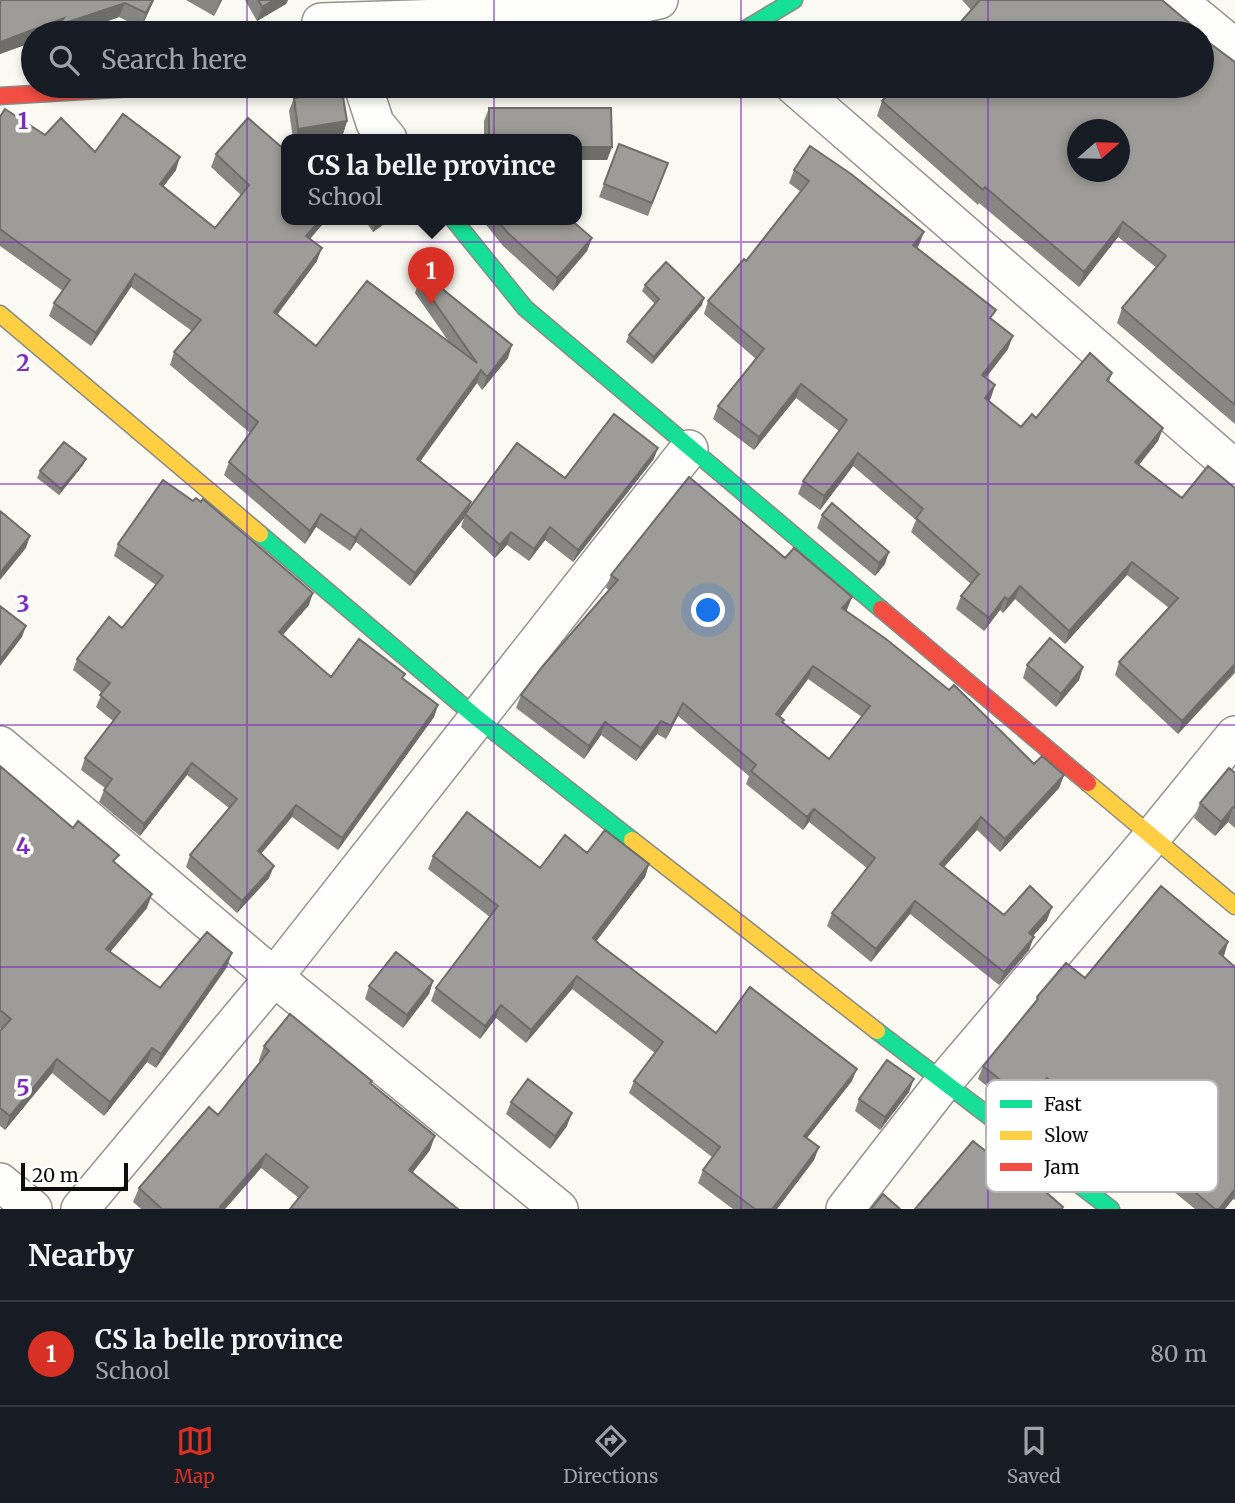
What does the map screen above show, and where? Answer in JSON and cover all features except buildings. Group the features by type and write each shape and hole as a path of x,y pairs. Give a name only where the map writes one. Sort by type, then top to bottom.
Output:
{"street":[{"path":"318,18 599,13 659,0"},
{"path":"759,21 794,0"},
{"path":"1177,0 1202,21"},
{"path":"1214,31 1235,48"},
{"path":"0,96 21,95"},
{"path":"367,98 375,123 383,134"},
{"path":"808,98 1235,469"},
{"path":"458,225 525,308 689,449 1235,906"},
{"path":"0,314 477,718 986,1115"},
{"path":"80,1209 274,977 689,449"},
{"path":"845,1209 943,1083 1235,735"},
{"path":"0,745 274,977 559,1209"},
{"path":"0,1182 33,1209"},
{"path":"1088,1192 1111,1209"}],"traffic: fast":[{"path":"759,21 794,0"},
{"path":"458,225 525,308 881,609"},
{"path":"260,534 477,718 632,840"},
{"path":"877,1031 986,1114"},
{"path":"1089,1192 1111,1209"}],"traffic: slow":[{"path":"0,314 260,534"},
{"path":"1088,783 1235,906"},
{"path":"632,840 877,1031"}],"traffic: jam":[{"path":"0,96 21,95"},
{"path":"881,609 1088,783"}],"place":[{"name":"CS la belle province","path":"431,305"}]}
